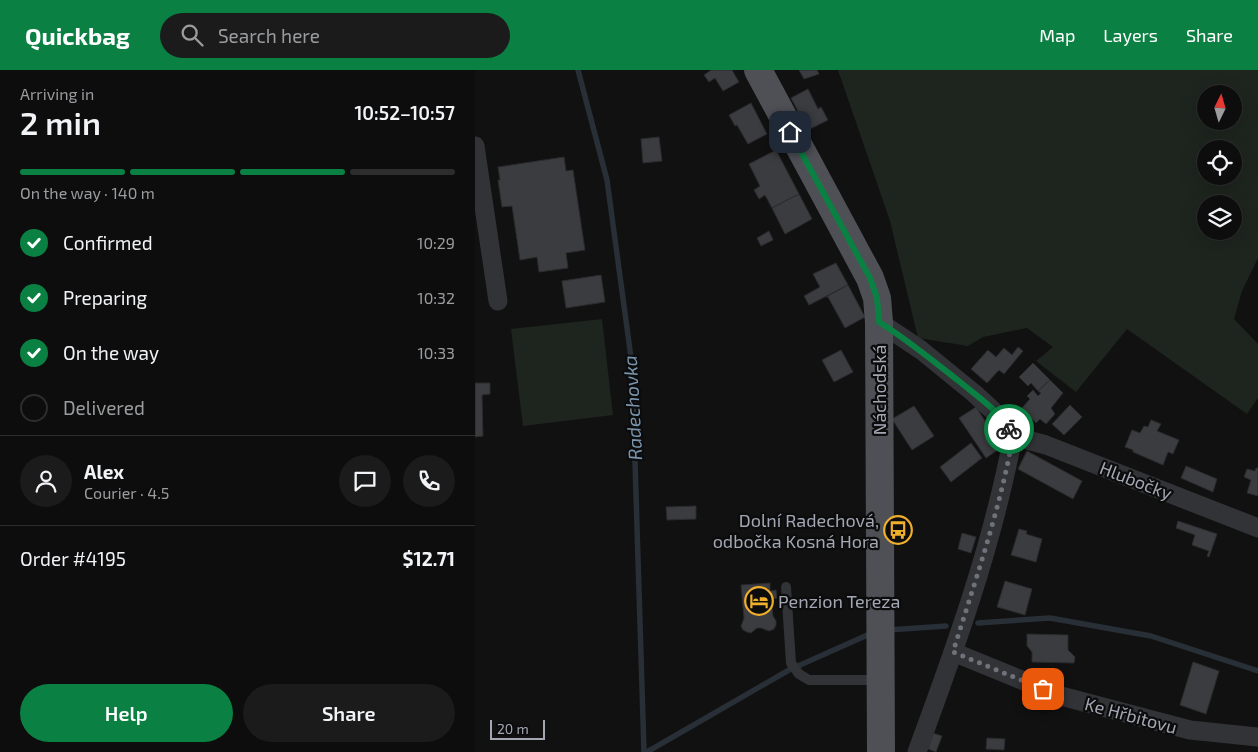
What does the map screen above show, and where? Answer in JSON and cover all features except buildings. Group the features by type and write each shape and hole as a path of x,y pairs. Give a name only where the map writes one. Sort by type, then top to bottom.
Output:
{"main road":[{"name":"Náchodská","path":"758,70 870,278 877,298 879,322 879,680 881,752"}],"street":[{"path":"475,146 498,301"},
{"path":"879,322 921,350 975,394 1003,420 1013,436 992,528 953,652 917,752"},
{"name":"Hlubočky","path":"1013,436 1046,445 1258,528"},
{"name":"Ke Hřbitovu","path":"953,652 1061,696 1190,730 1258,737"}],"lane":[{"path":"786,587 791,663 799,674 809,680 879,680"}],"shaded area":[{"path":"838,70 1258,70 1258,258 1242,291 1234,319 1258,344 1258,398 1247,414 1127,329 1076,392 1036,361 1053,347 1027,328 983,337 968,346 918,338 890,221"},
{"path":"602,319 613,415 523,426 511,329"}],"waterway":[{"name":"Radechovka","path":"578,70 607,180 632,365 644,752"},
{"path":"978,623 1050,618 1151,636 1258,671"},
{"path":"888,630 946,626"},
{"path":"647,752 789,670 872,633"}],"way so far":[{"path":"1009,429 1013,436 1010,456 992,528 953,652 1043,689"}],"place":[{"name":"Dolní Radechová, odbočka Kosná Hora","path":"898,530"},
{"name":"Penzion Tereza","path":"759,601"}],"route":[{"path":"790,132 870,278 877,298 879,322 921,350 975,394 1003,420 1009,429"}]}
